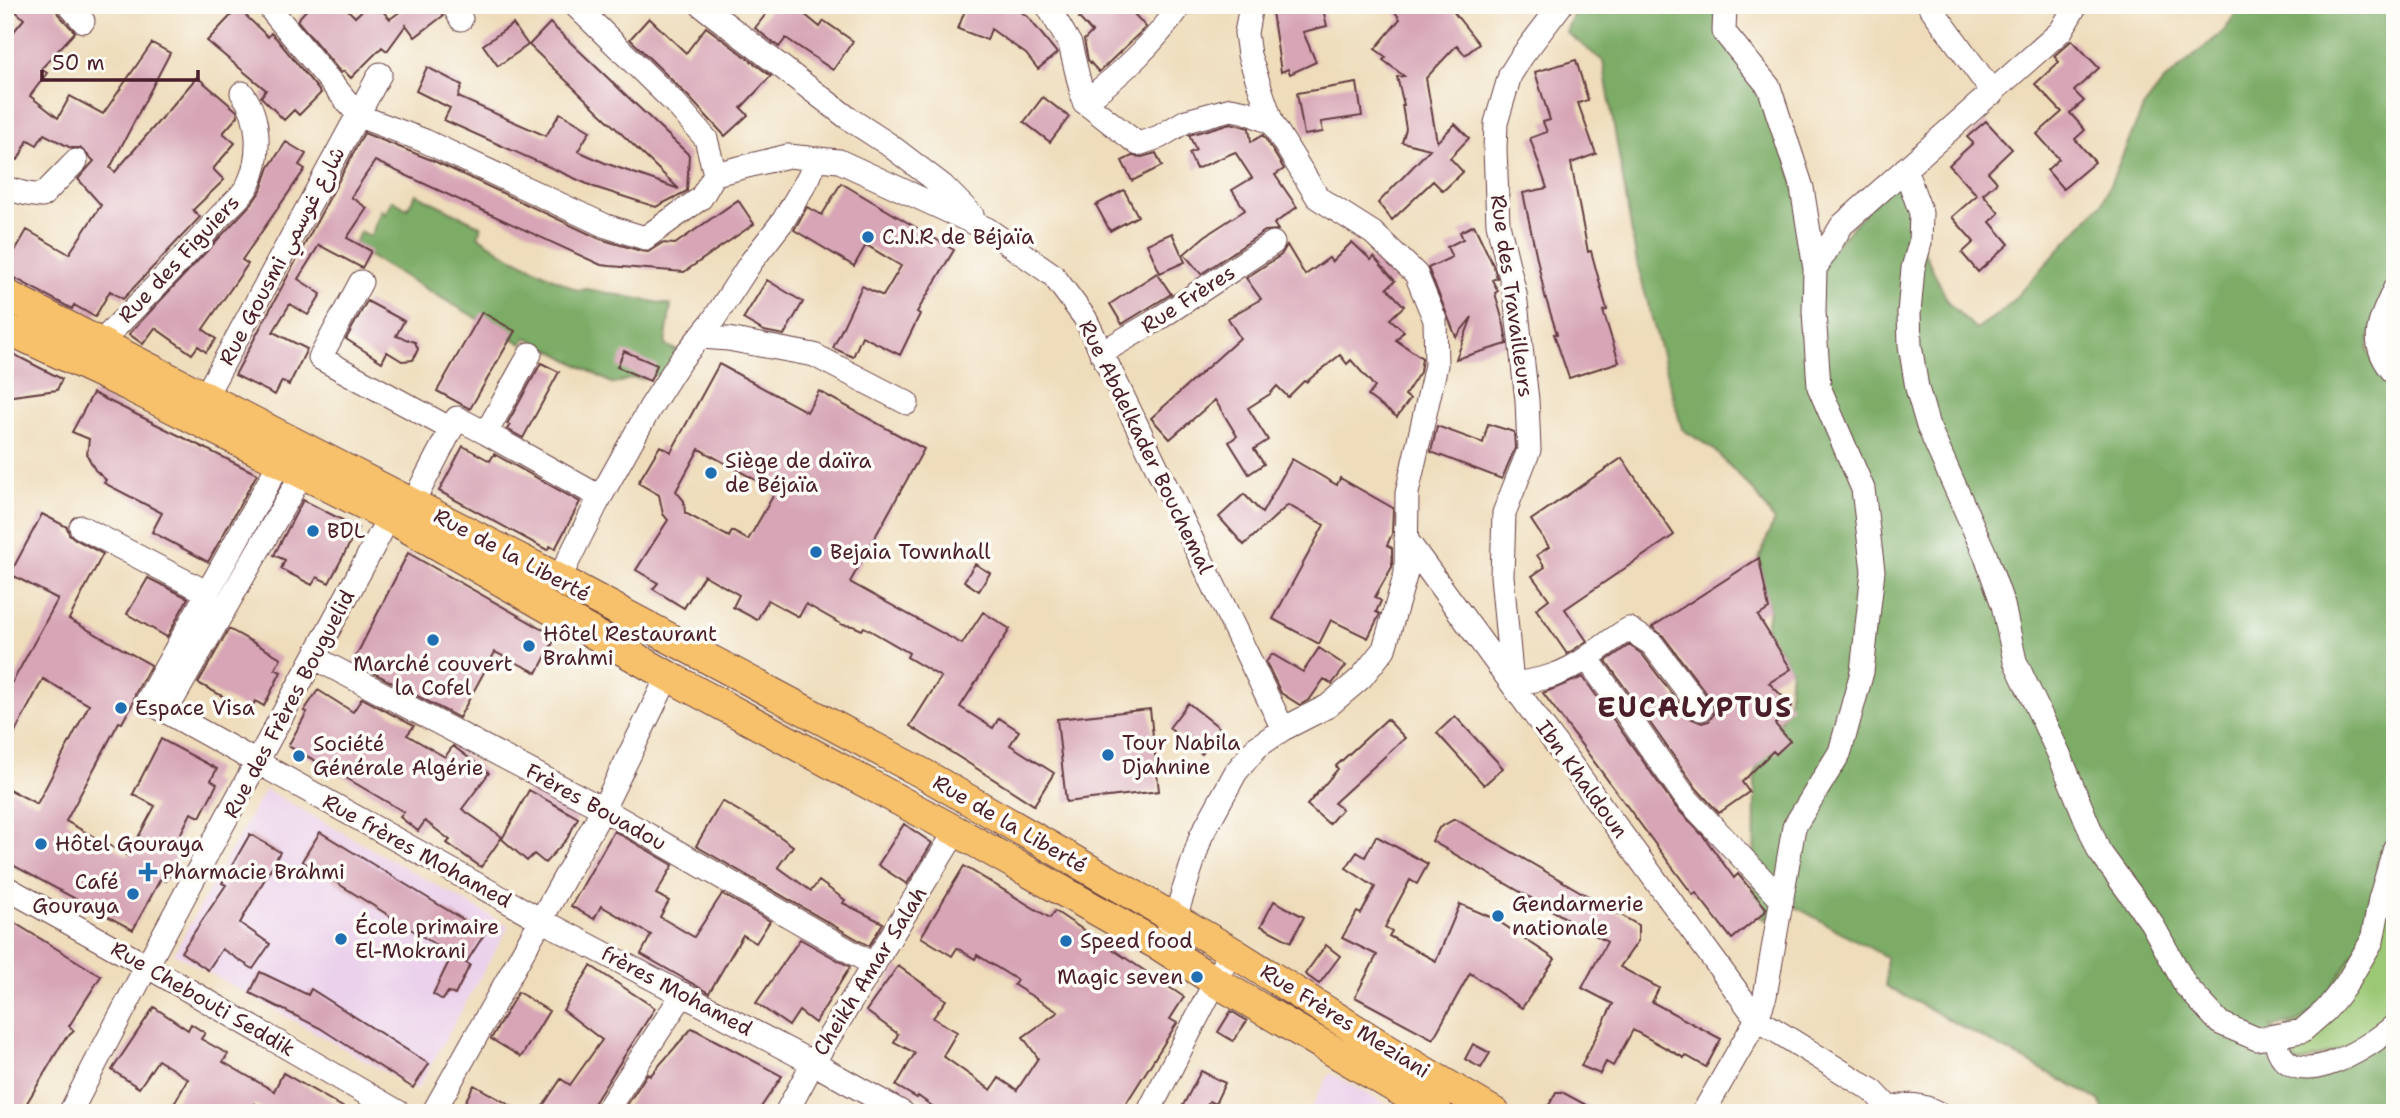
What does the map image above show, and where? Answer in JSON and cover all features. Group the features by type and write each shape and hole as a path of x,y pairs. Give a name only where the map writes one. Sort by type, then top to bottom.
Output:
{"main road":[{"name":"Rue de la Liberté","path":"7,304 100,342 559,579 922,773 1231,951"},
{"name":"Rue de la Liberté","path":"5,328 130,386 389,517 668,676 956,831 1160,946 1216,982"},
{"name":"Rue Frères Meziani","path":"1231,951 1491,1112"},
{"name":"Rue Frères Meziani","path":"1216,982 1438,1113"}],"street":[{"path":"272,11 359,116 425,141 606,226 645,238 701,198 715,174 706,139 677,105 575,5"},
{"path":"701,5 848,118 936,180 987,229"},
{"path":"1047,5 1070,44 1084,102 1138,144 1159,137 1186,121 1231,109 1272,123"},
{"path":"1084,102 1136,60 1161,33 1181,5"},
{"path":"1160,946 1175,918 1201,836 1236,772 1257,747 1283,729 1328,706 1360,678 1384,649 1406,573 1407,493 1436,365 1435,320 1416,274 1373,233 1318,198 1272,123 1249,55 1246,33 1251,5"},
{"name":"Rue des Travailleurs","path":"1512,684 1502,576 1504,513 1529,450 1527,400 1515,294 1498,224 1496,123 1510,75 1561,5"},
{"path":"1703,1113 1757,1019 1765,996 1794,827 1840,752 1862,672 1873,570 1863,489 1819,387 1814,312 1815,269 1802,188 1769,87 1724,32 1725,5"},
{"path":"1929,5 1993,93"},
{"path":"1815,269 1842,225 2061,31 2076,5"},
{"name":"Rue Gousmi شارع غوسمي","path":"206,396 380,74"},
{"name":"Rue des Figuiers","path":"100,342 169,274 247,187 254,164 257,131 252,111 242,93"},
{"name":"Rue Abdelkader Bouchemal","path":"715,174 788,156 839,161 987,229 1054,275 1085,318 1283,729"},
{"path":"559,579 600,497 680,361 701,337 751,262 783,221 809,177 816,159"},
{"path":"5,188 42,195 76,161"},
{"path":"1905,169 1921,213 1920,243 1913,268 1909,313 1910,345 1917,388 1928,426 1985,554 2003,605 2015,661 2059,754 2099,850 2151,922 2186,986 2220,1023 2257,1039 2302,1031 2326,1010 2345,986 2372,941 2380,899 2395,848"},
{"name":"Rue Frères","path":"1101,353 1155,321 1273,243"},
{"path":"361,282 320,358 451,429"},
{"path":"2395,288 2381,320 2377,345 2386,364 2395,374"},
{"path":"701,337 728,339 814,355 907,402"},
{"path":"486,433 530,354"},
{"path":"421,487 457,418 600,497"},
{"path":"155,709 241,591 291,468"},
{"path":"155,709 208,593 291,468"},
{"name":"Rue des Frères Bouguelid","path":"70,1113 145,965 315,658 317,633 389,517"},
{"path":"81,527 208,593"},
{"name":"Ibn Khaldoun","path":"1406,539 1757,1019"},
{"path":"1512,684 1546,680 1587,658 1618,634 1629,629 1652,644 1701,709"},
{"name":"Frères Bouadou","path":"315,658 603,809 874,965"},
{"path":"1587,658 1686,798 1782,900"},
{"path":"433,1113 603,809 668,676"},
{"name":"Rue frères Mohamed","path":"155,709 257,762 541,920"},
{"name":"Cheikh Amar Salah","path":"786,1113 813,1063 956,831"},
{"name":"Rue Chebouti Seddik","path":"5,887 400,1113"},
{"name":"frères Mohamed","path":"541,920 813,1063"},
{"path":"1148,1113 1231,951"},
{"path":"605,1113 683,995"},
{"path":"1757,1019 1873,1091 1893,1110 1924,1105 1938,1113"},
{"path":"2275,1036 2276,1049 2286,1061 2301,1068 2321,1067 2349,1057 2395,1025"},
{"path":"813,1063 903,1113"}],"shaded area":[{"name":"École primaire El-Mokrani","path":"265,789 509,926 417,1090 174,953"},
{"path":"1330,1073 1402,1113 1308,1113"}],"green space":[{"path":"1577,5 1725,5 1724,32 1769,87 1815,268 1905,169 1920,243 1949,304 1976,329 2004,310 2102,203 2143,108 2163,82 2224,31 2241,5 2395,5 2395,272 2372,324 2368,350 2377,368 2395,389 2395,821 2367,933 2322,1002 2298,1022 2271,1027 2301,1068 2395,1025 2395,1113 2105,1113 2099,1100 1886,986 1886,957 1783,900 1767,920 1754,914 1755,776 1763,753 1788,706 1791,669 1766,629 1769,609 1759,559 1774,520 1755,492 1713,449 1682,429 1637,263 1603,61 1566,32"},
{"path":"416,194 481,226 478,236 507,255 577,290 587,289 671,305 665,345 680,352 663,378 649,372 644,379 633,378 613,384 527,337 522,344 353,247 360,232 371,236 381,210 385,214 392,200 407,209"},
{"path":"2395,848 2395,1019 2363,1042 2299,1063 2278,1045"}],"building":[{"path":"9,5 55,5 58,14 75,32 41,69 47,73 30,96 58,118 70,96 103,114 152,43 170,53 110,168 115,172 197,77 237,111 238,116 223,133 235,143 213,169 224,180 193,210 200,217 123,299 110,291 95,317 74,305 72,309 5,273 5,268 27,230 69,254 101,205 78,179 94,161 80,148 71,148 44,134 37,145 28,140 18,160 5,153 5,42 24,19"},
{"path":"311,5 343,5 355,17 368,5 377,5 390,19 409,5 439,5 443,16 415,37 406,25 387,51 382,47 351,78 344,71 341,73 297,20"},
{"path":"773,5 793,5 820,27 824,21 853,41 833,70 786,38 779,47 755,28"},
{"path":"967,5 1012,5 1028,17 1057,53 1038,69 1026,54 991,29 987,40 958,29"},
{"path":"1094,5 1126,5 1146,27 1099,72 1088,60 1084,40 1092,32 1079,18"},
{"path":"1271,5 1322,5 1327,26 1303,32 1316,62 1290,74 1288,69 1281,72"},
{"path":"1390,5 1448,5 1479,44 1465,55 1457,45 1426,78 1437,142 1455,124 1469,138 1450,158 1463,172 1443,191 1433,181 1392,220 1378,203 1430,149 1402,142 1406,129 1404,105 1397,77 1404,76 1383,60 1386,57 1375,49 1400,19"},
{"path":"238,8 268,37 271,33 276,38 321,93 299,115 294,110 284,120 261,97 266,90 207,41"},
{"path":"649,18 686,53 706,27 771,76 741,108 748,115 725,136 630,39"},
{"path":"550,23 689,155 687,191 656,207 594,187 444,120 450,108 416,91 427,67 462,85 458,97 546,136 560,113 590,131 578,151 679,189 529,45"},
{"path":"513,24 528,45 498,66 483,45"},
{"path":"2072,40 2099,68 2074,91 2084,101 2070,113 2085,130 2075,139 2095,162 2063,189 2047,170 2059,159 2037,134 2062,112 2035,84 2059,62 2054,56"},
{"path":"1576,60 1588,100 1578,103 1596,154 1571,163 1588,252 1591,251 1607,310 1603,311 1619,362 1569,378 1554,334 1557,334 1545,296 1523,193 1547,188 1530,138 1547,132 1543,122 1550,120 1535,72"},
{"path":"1357,83 1362,116 1321,122 1323,132 1304,135 1297,93"},
{"path":"1043,97 1069,117 1050,142 1024,122"},
{"path":"1986,121 2012,149 1988,172 1997,182 1983,194 1999,213 1990,222 2009,244 1978,272 1962,253 1974,242 1952,217 1977,195 1949,165 1973,143 1967,137"},
{"path":"1231,123 1249,128 1251,142 1263,135 1284,169 1275,175 1297,207 1274,224 1278,230 1265,231 1201,274 1184,254 1205,236 1245,210 1232,190 1252,178 1235,152 1196,169 1189,153 1196,150 1189,135"},
{"path":"364,133 434,161 600,239 641,251 648,252 662,243 675,244 738,200 754,224 684,272 601,265 375,161 351,197 367,208 347,238 371,251 362,268 319,245 298,279 321,294 308,315 290,304 273,332 307,349 289,385 282,381 275,395 235,375"},
{"path":"286,142 306,154 299,165 305,169 242,260 248,264 203,329 216,339 206,352 198,346 192,354 155,328 143,344 129,334 253,202 261,190 269,167"},
{"path":"1156,153 1162,166 1132,181 1122,161 1132,156 1142,157"},
{"name":"C.N.R de Béjaïa","path":"841,183 954,250 917,312 920,314 900,355 862,336 853,357 833,348 862,286 883,296 901,266 866,245 854,266 794,230 807,207 822,215"},
{"path":"1124,190 1138,216 1110,231 1096,205"},
{"path":"1474,225 1494,267 1497,278 1492,280 1498,291 1495,293 1507,344 1456,359 1472,317 1456,337 1428,268 1452,257 1447,247 1463,239 1460,232"},
{"path":"1172,233 1185,262 1160,273 1147,244"},
{"path":"1352,242 1371,260 1374,257 1395,281 1387,288 1404,306 1390,319 1404,331 1396,340 1422,358 1420,372 1405,395 1410,399 1397,417 1368,396 1375,387 1351,360 1347,364 1340,355 1304,381 1288,397 1277,386 1270,394 1248,408 1268,440 1254,449 1264,464 1249,474 1229,442 1237,436 1215,400 1170,439 1151,418 1240,338 1228,318 1261,299 1246,278 1281,255 1287,245 1305,275 1329,258 1332,262"},
{"path":"1157,273 1171,294 1122,324 1110,304"},
{"path":"767,280 803,302 784,335 764,331 743,319"},
{"path":"367,301 404,321 396,336 415,342 418,349 413,360 402,361 387,352 382,362 346,339"},
{"path":"482,312 515,331 470,409 437,391"},
{"path":"624,351 657,365 650,381 617,367"},
{"path":"11,353 62,379 57,390 5,397 5,364"},
{"path":"541,363 559,372 523,438 507,429 510,425 507,424"},
{"path":"719,364 807,412 819,391 924,449 850,582 962,644 983,612 1010,629 960,707 993,728 999,718 1019,731 1010,745 1054,773 1034,805 910,726 941,677 907,657 909,653 864,627 862,630 843,625 806,604 799,617 768,600 757,620 733,607 739,595 704,575 684,608 653,589 658,583 636,570 668,520 663,514 659,495 638,483 660,446 671,452","holes":["699,449 776,491 748,540 732,531 729,537 685,513 684,501 676,491"]},
{"path":"93,393 257,474 208,562 152,532 162,513 104,483 106,480 95,470 87,455 89,439 72,432"},
{"path":"1488,424 1514,432 1515,448 1502,479 1431,452 1437,426 1483,443"},
{"path":"463,446 490,461 494,454 580,502 555,549 550,546 547,550 439,491"},
{"path":"1622,458 1674,535 1565,609 1587,641 1567,654 1536,609 1549,599 1532,576 1545,567 1537,555 1549,547 1531,520"},
{"path":"1292,459 1337,485 1340,478 1393,508 1392,534 1387,545 1392,548 1392,567 1375,597 1381,601 1376,612 1380,614 1368,638 1331,620 1319,644 1273,619 1324,525 1288,505 1244,545 1219,517 1244,494 1262,513"},
{"path":"303,500 358,528 329,583 317,577 312,585 281,569 285,560 274,555"},
{"path":"42,514 67,527 69,534 75,539 103,554 69,619 151,665 133,703 122,723 119,722 66,821 128,856 155,806 133,794 161,739 217,769 211,780 217,784 200,817 191,813 173,849 181,853 166,881 161,878 133,930 5,861 5,787 37,804 89,705 43,679 5,751 5,679 12,683 58,599 10,574"},
{"name":"Marché couvert la Cofel","path":"408,553 556,637 537,673 495,652 459,718 353,662"},
{"path":"1759,558 1769,609 1758,616 1791,669 1769,683 1792,706 1775,724 1790,741 1776,754 1773,751 1742,782 1749,792 1719,813 1697,789 1606,661 1629,645 1642,654 1690,718 1702,723 1709,721 1714,714 1712,701 1663,636 1652,627"},
{"path":"975,564 990,573 979,591 964,581"},
{"path":"148,578 188,598 167,637 127,614"},
{"path":"229,629 281,658 275,669 281,672 264,706 255,701 250,711 198,683"},
{"path":"1319,648 1346,666 1332,684 1324,679 1310,699 1300,705 1281,693 1266,662 1272,654 1303,672"},
{"path":"1583,677 1675,806 1704,837 1734,878 1738,874 1766,908 1765,912 1732,939 1696,893 1693,895 1543,693"},
{"path":"318,690 353,712 362,698 414,726 407,735 445,757 453,746 489,773 462,809 502,837 481,867 447,843 450,840 425,821 418,831 400,817 404,812 288,746 307,712 304,711"},
{"path":"1188,703 1221,729 1202,754 1169,728"},
{"name":"Tour Nabila Djahnine","path":"1150,709 1159,791 1066,802 1057,719"},
{"path":"1455,716 1503,768 1484,785 1437,733"},
{"path":"1387,719 1405,738 1334,803 1342,809 1329,824 1307,805 1338,769 1336,766"},
{"path":"529,790 578,818 567,839 545,863 534,854 527,861 502,839"},
{"path":"722,801 793,846 778,867 811,891 819,881 845,900 843,903 883,923 869,946 696,846"},
{"path":"1455,819 1638,925 1638,941 1620,967 1659,988 1652,1002 1721,1039 1706,1067 1633,1030 1613,1066 1606,1062 1600,1074 1581,1066 1613,1004 1582,988 1607,942 1432,841 1439,828"},
{"path":"904,824 932,843 907,884 878,865"},
{"path":"614,831 673,865 656,894 669,901 660,917 694,937 722,894 770,921 756,943 743,935 709,993 641,954 651,935 601,906 594,919 571,906"},
{"path":"320,832 485,933 466,963 470,965 455,995 448,992 443,1000 433,994 452,955 302,861"},
{"path":"250,834 280,852 240,923 270,944 253,969 222,949 208,970 181,952 226,885 222,883"},
{"path":"1376,836 1428,864 1417,884 1410,880 1385,927 1392,931 1389,936 1436,961 1460,904 1495,919 1555,959 1522,1008 1470,973 1433,1039 1355,997 1377,955 1342,938 1357,912 1361,914 1375,887 1346,868 1357,852 1365,857"},
{"path":"964,866 1050,918 1055,911 1184,997 1170,1019 1177,1023 1120,1113 942,1113 918,1096 917,1098 896,1086 915,1053 894,1042 898,1034 866,1011 898,966 946,1000 933,1018 957,1032 943,1056 991,1090 999,1078 1017,1090 1038,1058 1023,1037 1058,1012 1014,985 1017,980 977,955 975,959 957,948 952,956 921,937"},
{"path":"1274,901 1304,917 1291,942 1261,926"},
{"path":"5,917 101,976 69,1026 74,1031 64,1040 21,1113 15,1113 5,1107"},
{"path":"800,939 850,967 815,1023 799,1011 789,1026 756,1003"},
{"path":"1326,945 1340,956 1319,984 1305,974"},
{"path":"591,966 655,1008 593,1105 591,1113 538,1113 561,1079 570,1085 602,1040 563,1010"},
{"path":"260,972 308,995 311,989 429,1064 413,1088 320,1028 250,993"},
{"path":"518,992 549,1011 521,1057 491,1039"},
{"path":"154,1007 188,1030 191,1024 205,1033 201,1039 228,1054 223,1062 274,1091 283,1073 353,1113 270,1113 255,1104 250,1113 169,1113 188,1079 158,1060 139,1088 112,1070"},
{"path":"1231,1011 1247,1021 1233,1041 1218,1032"},
{"path":"692,1028 782,1076 757,1113 622,1113 647,1074 650,1076"},
{"path":"1473,1044 1490,1053 1481,1068 1465,1059"},
{"path":"1201,1071 1225,1083 1215,1104 1209,1101 1203,1113 1193,1113 1182,1107"},
{"path":"474,1085 524,1113 459,1113"},
{"path":"1556,1092 1562,1092 1601,1113 1545,1113"}],"place":[{"name":"C.N.R de Béjaïa","path":"868,237"},
{"name":"Siège de daïra de Béjaïa","path":"711,473"},
{"name":"BDL","path":"313,531"},
{"name":"Bejaia Townhall","path":"816,552"},
{"name":"Marché couvert la Cofel","path":"433,640"},
{"name":"Hôtel Restaurant Brahmi","path":"529,646"},
{"name":"Espace Visa","path":"121,708"},
{"name":"Tour Nabila Djahnine","path":"1108,755"},
{"name":"Société Générale Algérie","path":"299,756"},
{"name":"Hôtel Gouraya","path":"41,844"},
{"name":"Pharmacie Brahmi","path":"148,872"},
{"name":"Café Gouraya","path":"133,894"},
{"name":"Gendarmerie nationale","path":"1498,916"},
{"name":"École primaire El-Mokrani","path":"341,939"},
{"name":"Speed food","path":"1066,941"},
{"name":"Magic seven","path":"1197,977"}],"district":[{"name":"EUCALYPTUS","path":"1695,707"}]}
